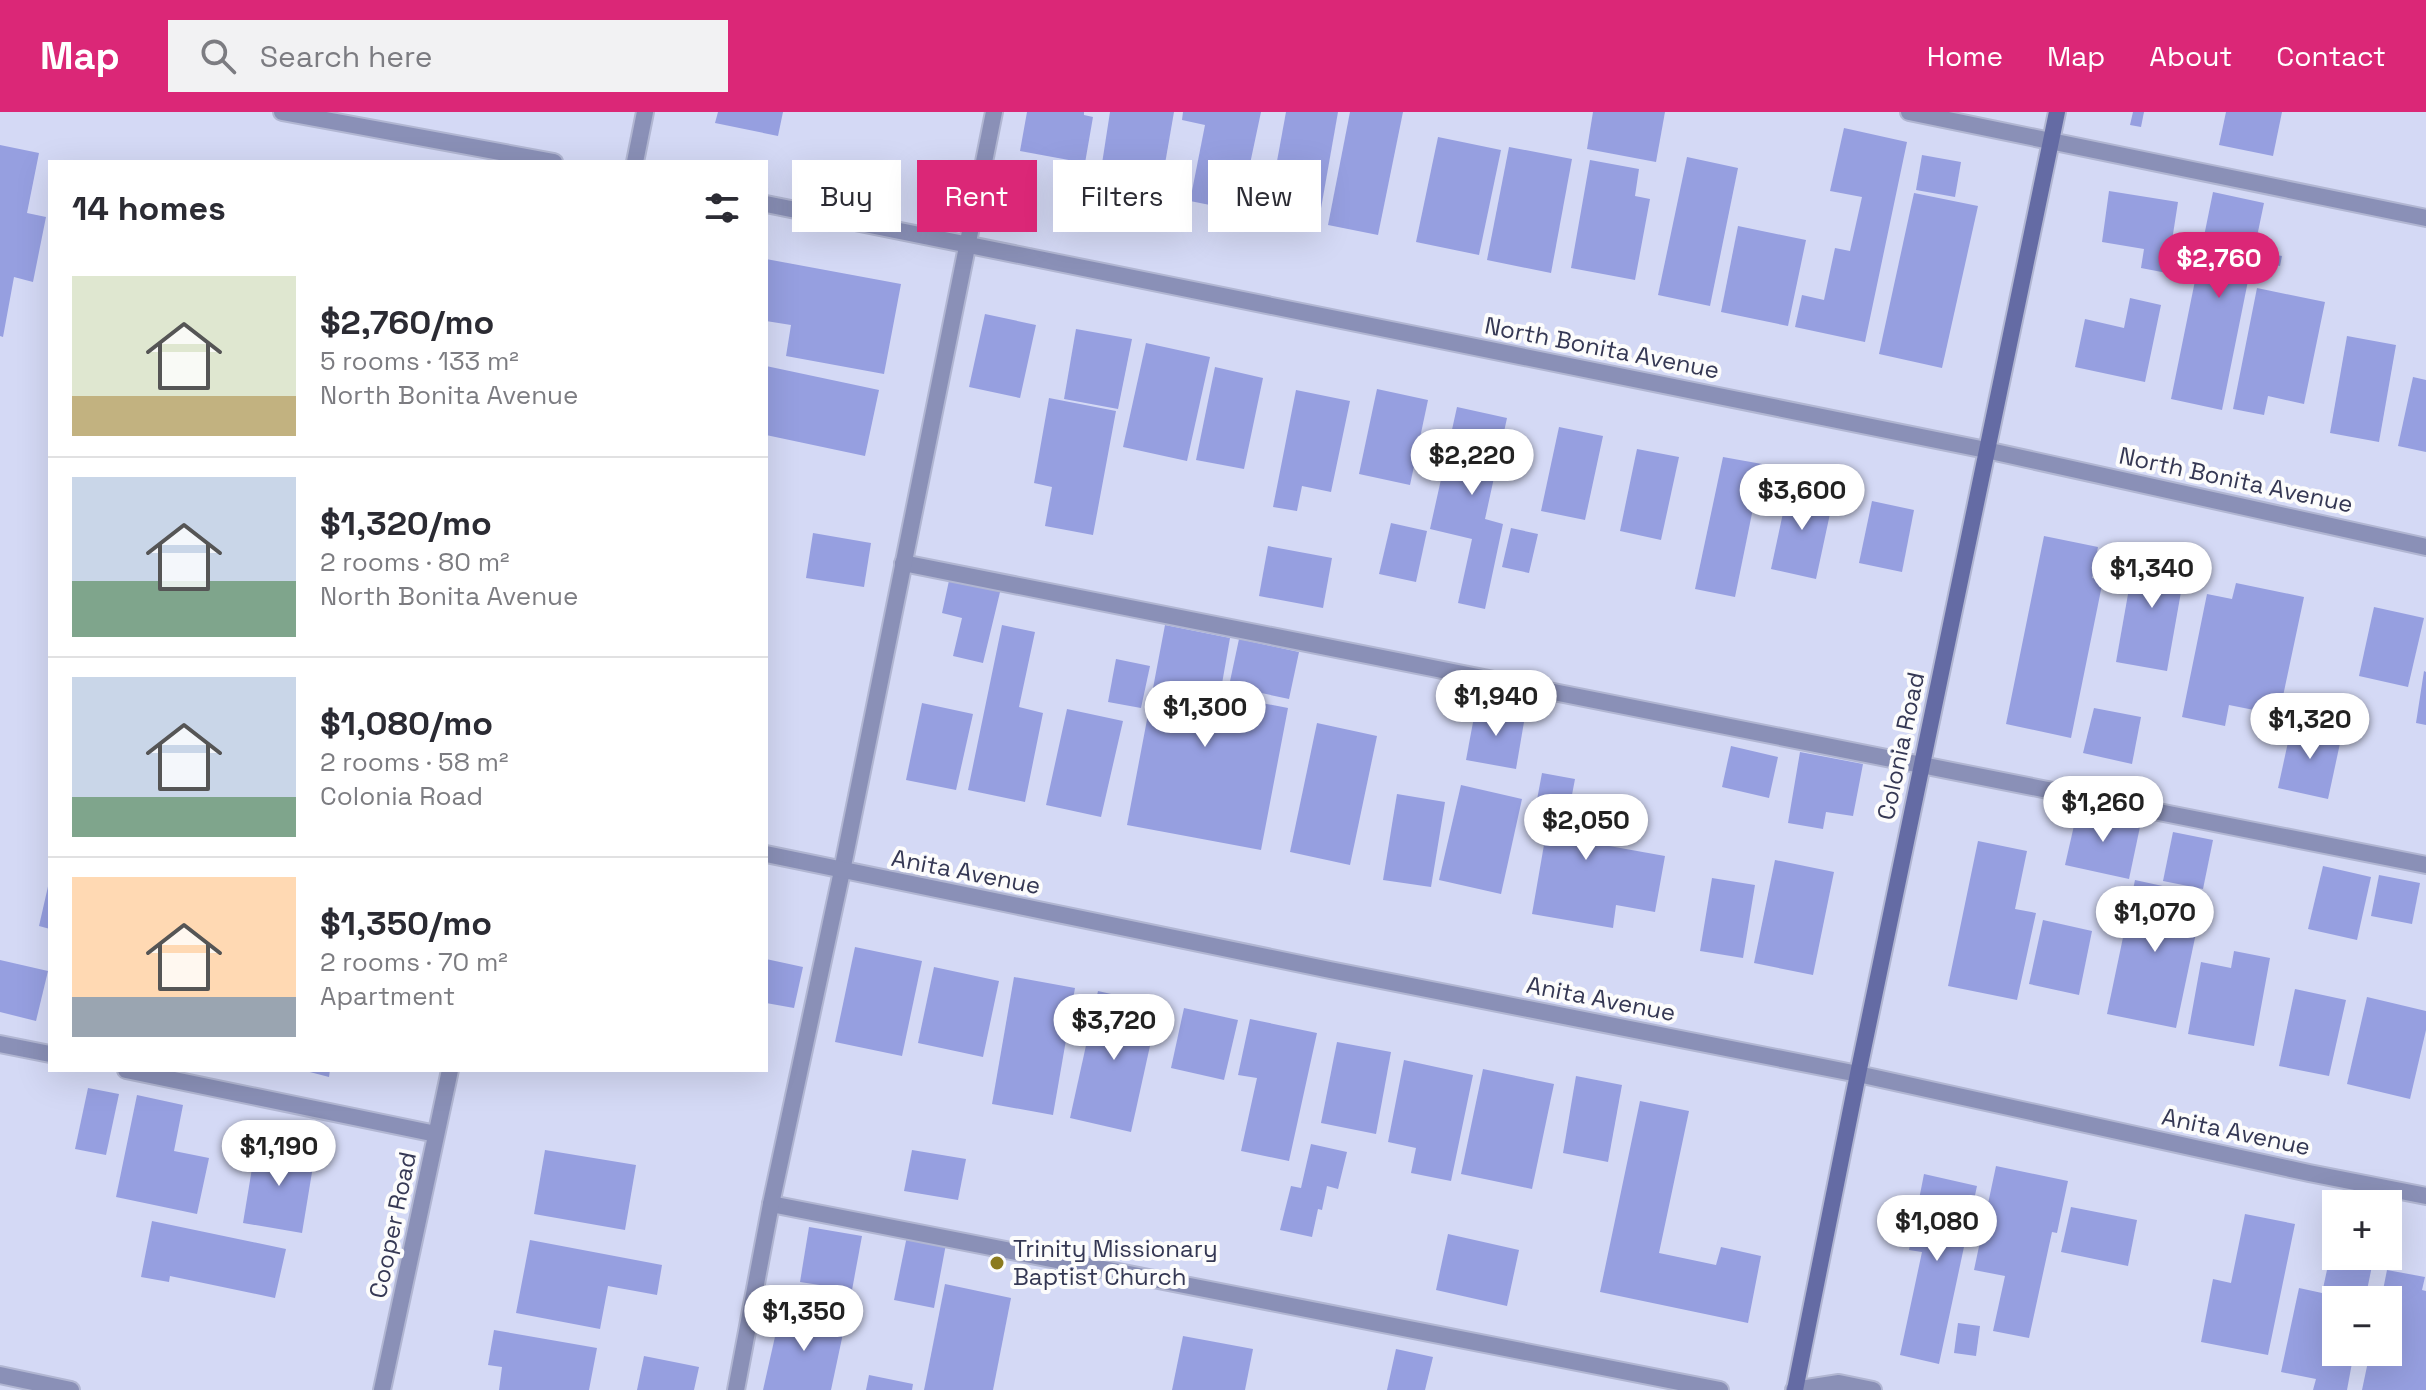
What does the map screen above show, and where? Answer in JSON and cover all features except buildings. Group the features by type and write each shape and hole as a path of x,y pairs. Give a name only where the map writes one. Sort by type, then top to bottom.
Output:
{"street":[{"path":"282,112 544,160"},
{"path":"635,160 645,112"},
{"path":"736,1390 771,1204 842,871 994,112"},
{"path":"1909,112 2426,218"},
{"name":"Colonia Road","path":"1795,1390 2057,112"},
{"name":"North Bonita Avenue","path":"768,204 1986,450 2426,547"},
{"path":"903,563 2426,865"},
{"name":"Anita Avenue","path":"768,854 1858,1074 2426,1196"},
{"path":"0,1044 48,1054"},
{"path":"136,1072 436,1134"},
{"name":"Cooper Road","path":"382,1390 450,1072"},
{"path":"771,1204 1720,1390"},
{"path":"0,1375 71,1390"},
{"path":"1795,1390 1839,1383 1873,1390"}],"place":[{"name":"Trinity Missionary Baptist Church","path":"997,1263"}]}
